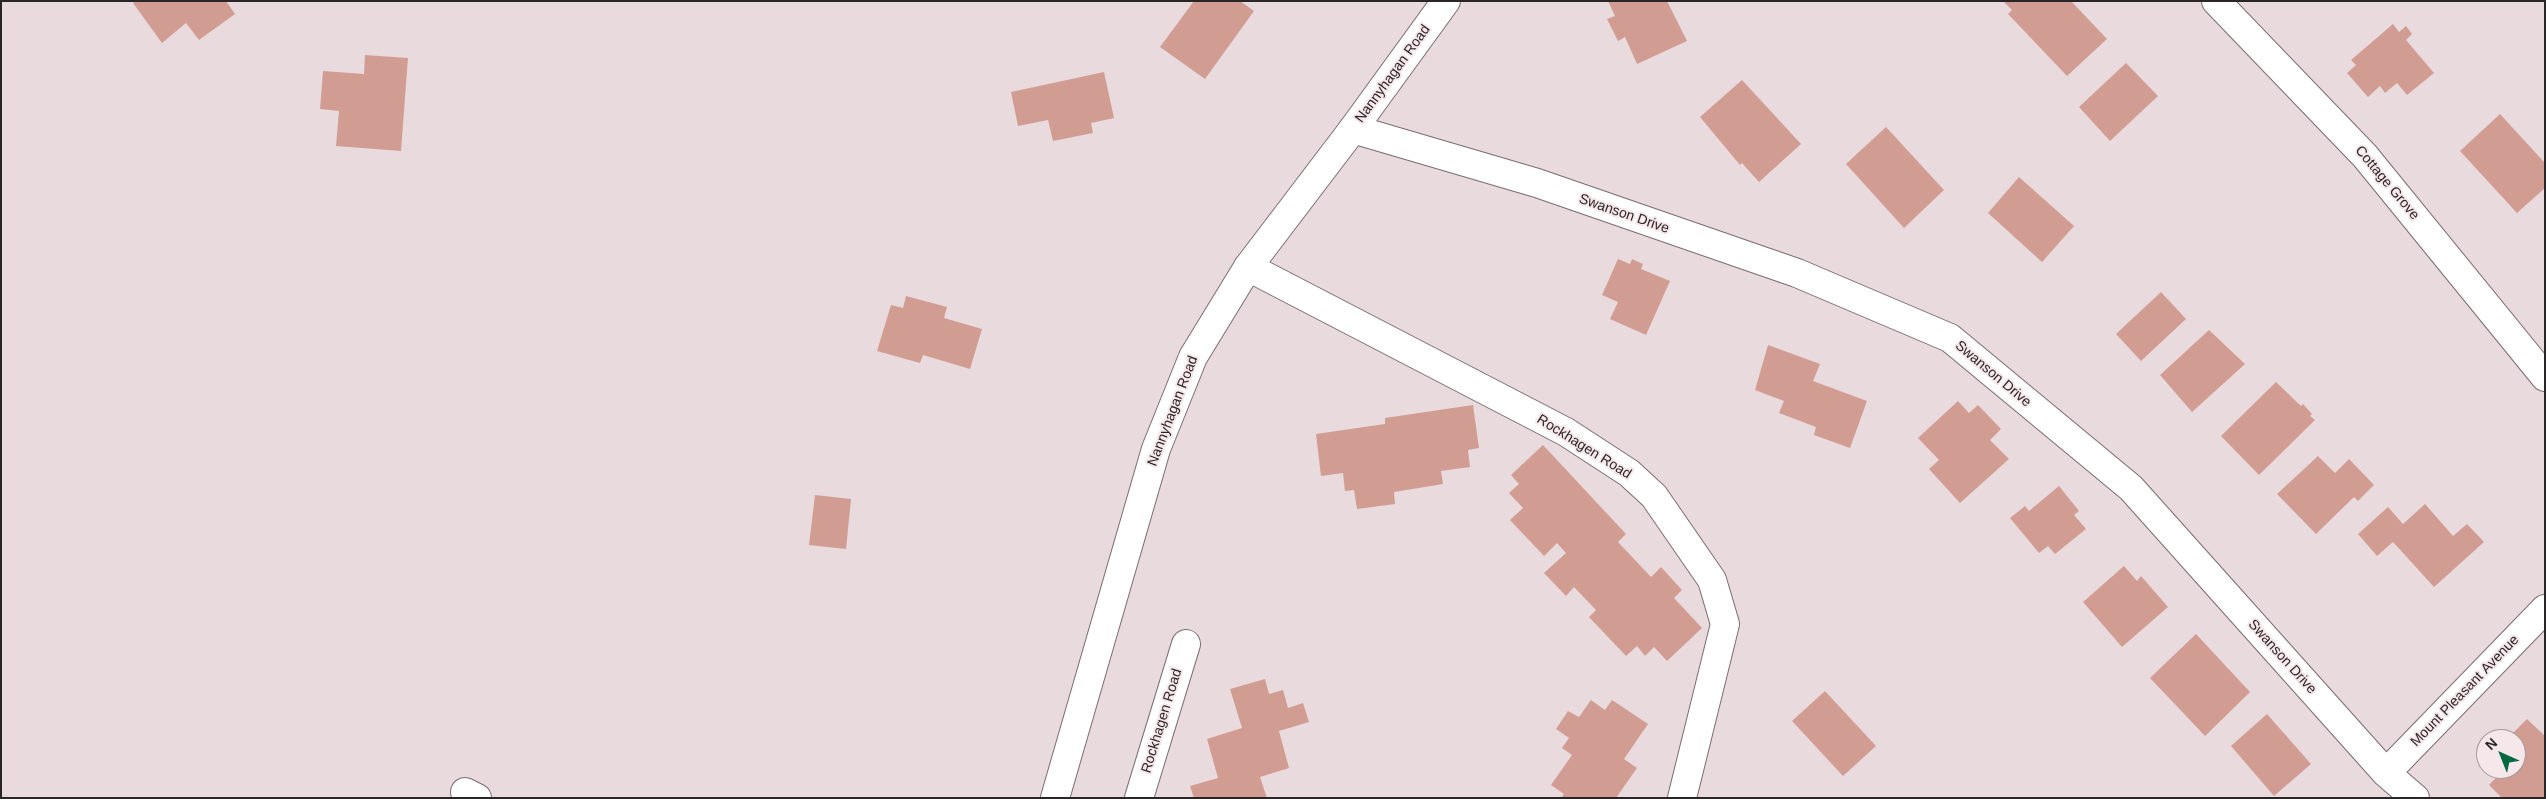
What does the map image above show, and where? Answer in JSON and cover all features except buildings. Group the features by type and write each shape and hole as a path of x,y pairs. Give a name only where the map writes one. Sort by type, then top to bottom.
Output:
{"street":[{"name":"Nannyhagan Road","path":"1055,798 1156,449 1193,357 1248,267 1353,130 1446,1"},
{"name":"Cottage Grove","path":"2216,1 2365,156 2545,377"},
{"name":"Swanson Drive","path":"1353,130 1536,183 1779,267 1950,338 2131,488 2386,773 2415,798"},
{"name":"Rockhagen Road","path":"1248,267 1566,432 1628,472 1654,496 1712,580 1725,624 1682,798"},
{"name":"Mount Pleasant Avenue","path":"2386,773 2545,609"},
{"name":"Rockhagen Road","path":"1139,798 1186,644"}]}
